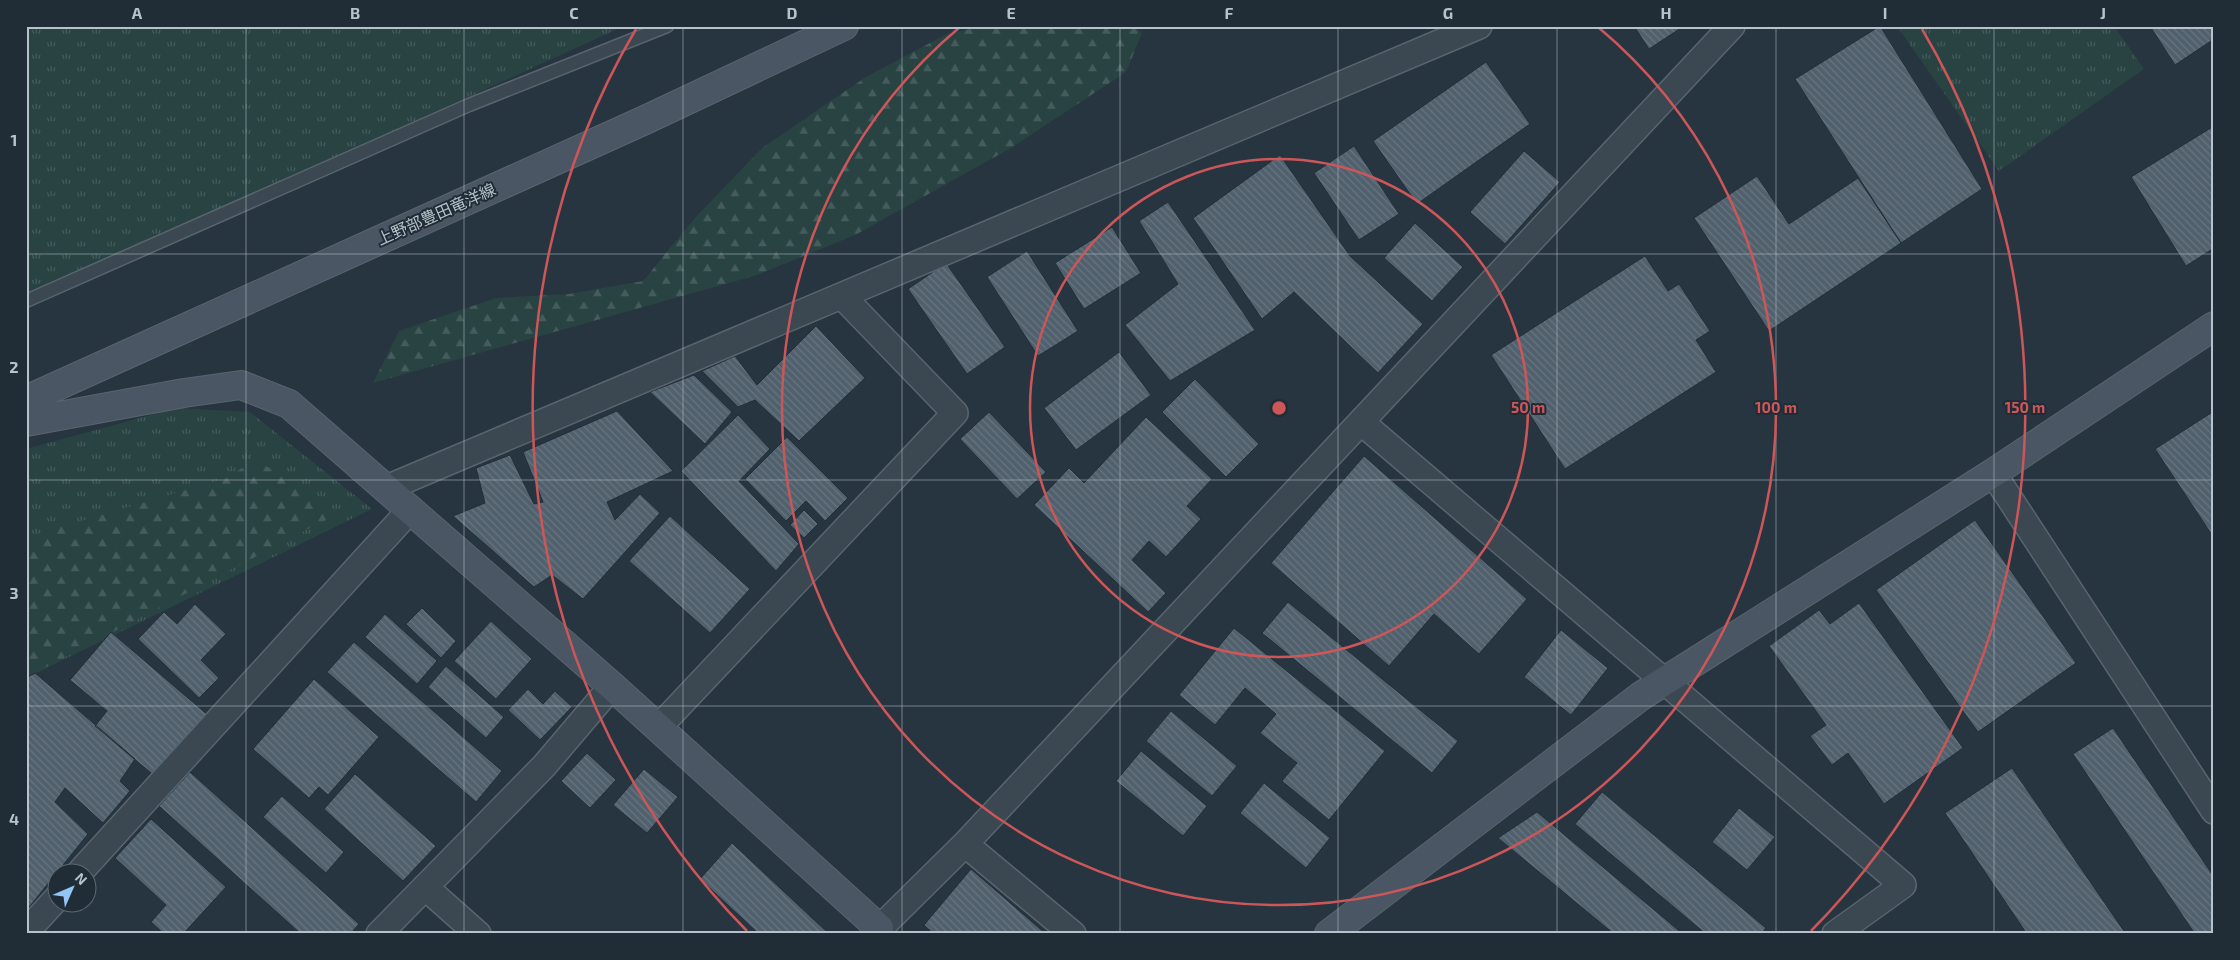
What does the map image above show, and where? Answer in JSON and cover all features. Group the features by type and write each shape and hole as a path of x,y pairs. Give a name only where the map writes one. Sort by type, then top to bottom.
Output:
{"street":[{"name":"上野部豊田竜洋線","path":"26,400 645,120 844,26"},
{"path":"387,488 1479,26"},
{"path":"26,422 184,393 241,385 289,404 612,686 877,931 965,844 1732,26"},
{"path":"658,728 955,413 842,296"},
{"path":"1329,934 1641,696 1993,472 2214,326"},
{"path":"1361,422 1663,682 1903,885 1835,934"},
{"path":"1993,472 2214,811"},
{"path":"89,862 411,509"},
{"path":"379,934 544,766 612,686"},
{"path":"965,844 1073,934"},
{"path":"425,888 478,934"},
{"path":"26,932 48,908"}],"lane":[{"path":"26,301 469,105 667,26"}],"green space":[{"path":"26,26 624,26 26,299"},
{"path":"984,26 1133,26 1142,33 1126,72 1011,148 855,235 757,275 373,383 399,331 496,298 569,294 643,281 694,219 762,148 866,77 947,34"},
{"path":"1901,26 2114,26 2144,69 1999,171 1898,28"},
{"path":"176,408 250,412 372,509 26,678 26,449"},
{"path":"254,460 316,492 329,518 35,673 26,665 26,537 227,478"}],"building":[{"path":"1634,26 1684,26 1649,49"},
{"path":"1880,26 1982,189 1901,243 1795,79"},
{"path":"2150,26 2214,26 2214,39 2175,65"},
{"path":"1486,62 1530,124 1417,204 1373,141"},
{"path":"2214,126 2214,248 2186,266 2131,177"},
{"path":"1354,146 1399,214 1359,240 1314,173"},
{"path":"1524,151 1560,182 1505,244 1470,212"},
{"path":"1280,155 1350,256 1423,324 1378,373 1294,292 1262,319 1193,218"},
{"path":"1757,176 1789,224 1858,178 1901,243 1769,331 1694,218"},
{"path":"1168,202 1255,330 1170,381 1125,325 1178,284 1139,221"},
{"path":"1415,223 1463,267 1432,301 1384,258"},
{"path":"1112,227 1141,273 1084,309 1055,263"},
{"path":"1027,251 1078,331 1038,356 987,277"},
{"path":"1645,256 1668,291 1679,284 1710,331 1696,340 1716,372 1565,469 1491,355"},
{"path":"946,263 1005,347 967,374 908,289"},
{"path":"816,326 865,378 799,441 755,400 738,407 702,371 735,356 757,385"},
{"path":"1119,352 1151,395 1076,450 1044,408"},
{"path":"694,375 732,412 705,444 650,392"},
{"path":"1195,379 1259,444 1226,477 1162,412"},
{"path":"617,411 673,471 607,502 615,520 640,494 660,513 583,599 552,575 534,587 453,516 485,503 476,468 510,455 534,504 543,502 523,452"},
{"path":"2214,411 2214,538 2155,449"},
{"path":"989,412 1046,472 1017,499 960,439"},
{"path":"738,415 770,449 739,481 799,544 776,571 681,471"},
{"path":"1146,417 1212,479 1187,506 1201,519 1166,557 1149,541 1132,560 1166,593 1148,612 1034,505 1069,468 1084,483"},
{"path":"787,437 848,498 825,521 806,501 786,521 745,479"},
{"path":"1364,456 1527,599 1479,654 1434,614 1389,666 1271,563"},
{"path":"804,510 818,524 804,538 790,525"},
{"path":"670,516 750,589 710,633 629,561"},
{"path":"1975,520 2076,663 1978,732 1876,590"},
{"path":"1288,602 1458,741 1432,773 1262,633"},
{"path":"1859,603 1963,748 1884,804 1848,753 1832,765 1810,736 1826,725 1769,646 1819,610 1830,624"},
{"path":"195,604 226,634 201,660 219,678 199,698 138,639 164,612 177,624"},
{"path":"422,608 456,641 441,658 406,624"},
{"path":"385,614 437,661 417,684 365,637"},
{"path":"491,621 532,659 496,699 454,661"},
{"path":"1234,628 1385,751 1329,820 1282,781 1297,763 1260,733 1276,714 1245,688 1215,725 1179,695"},
{"path":"1561,630 1608,668 1571,715 1524,677"},
{"path":"111,632 209,716 157,778 95,726 107,711 70,680"},
{"path":"354,642 502,771 476,802 327,672"},
{"path":"446,666 504,717 486,738 428,687"},
{"path":"35,673 135,759 120,781 130,791 103,823 65,788 55,802 88,834 65,862 48,862 48,884 26,911 26,678"},
{"path":"314,679 379,737 328,795 319,787 309,798 253,749"},
{"path":"528,689 543,704 555,691 572,707 540,740 508,710"},
{"path":"1171,711 1237,766 1212,796 1146,741"},
{"path":"2113,728 2214,877 2214,934 2195,934 2073,754"},
{"path":"1141,751 1207,806 1183,836 1116,781"},
{"path":"587,753 616,780 590,808 561,781"},
{"path":"2012,768 2126,934 2027,934 1945,813"},
{"path":"644,769 678,797 647,833 613,805"},
{"path":"190,772 359,924 350,934 301,934 159,806"},
{"path":"355,774 436,846 403,881 324,809"},
{"path":"1264,783 1330,838 1306,868 1240,813"},
{"path":"1602,792 1766,928 1761,934 1706,934 1575,824"},
{"path":"282,796 344,852 326,873 263,817"},
{"path":"1739,808 1775,837 1747,870 1712,842"},
{"path":"1537,812 1683,934 1614,934 1498,838"},
{"path":"151,819 226,887 183,934 164,934 151,922 166,905 115,858"},
{"path":"732,843 827,932 825,934 759,934 700,879"},
{"path":"971,869 1046,934 934,934 924,925"}]}
